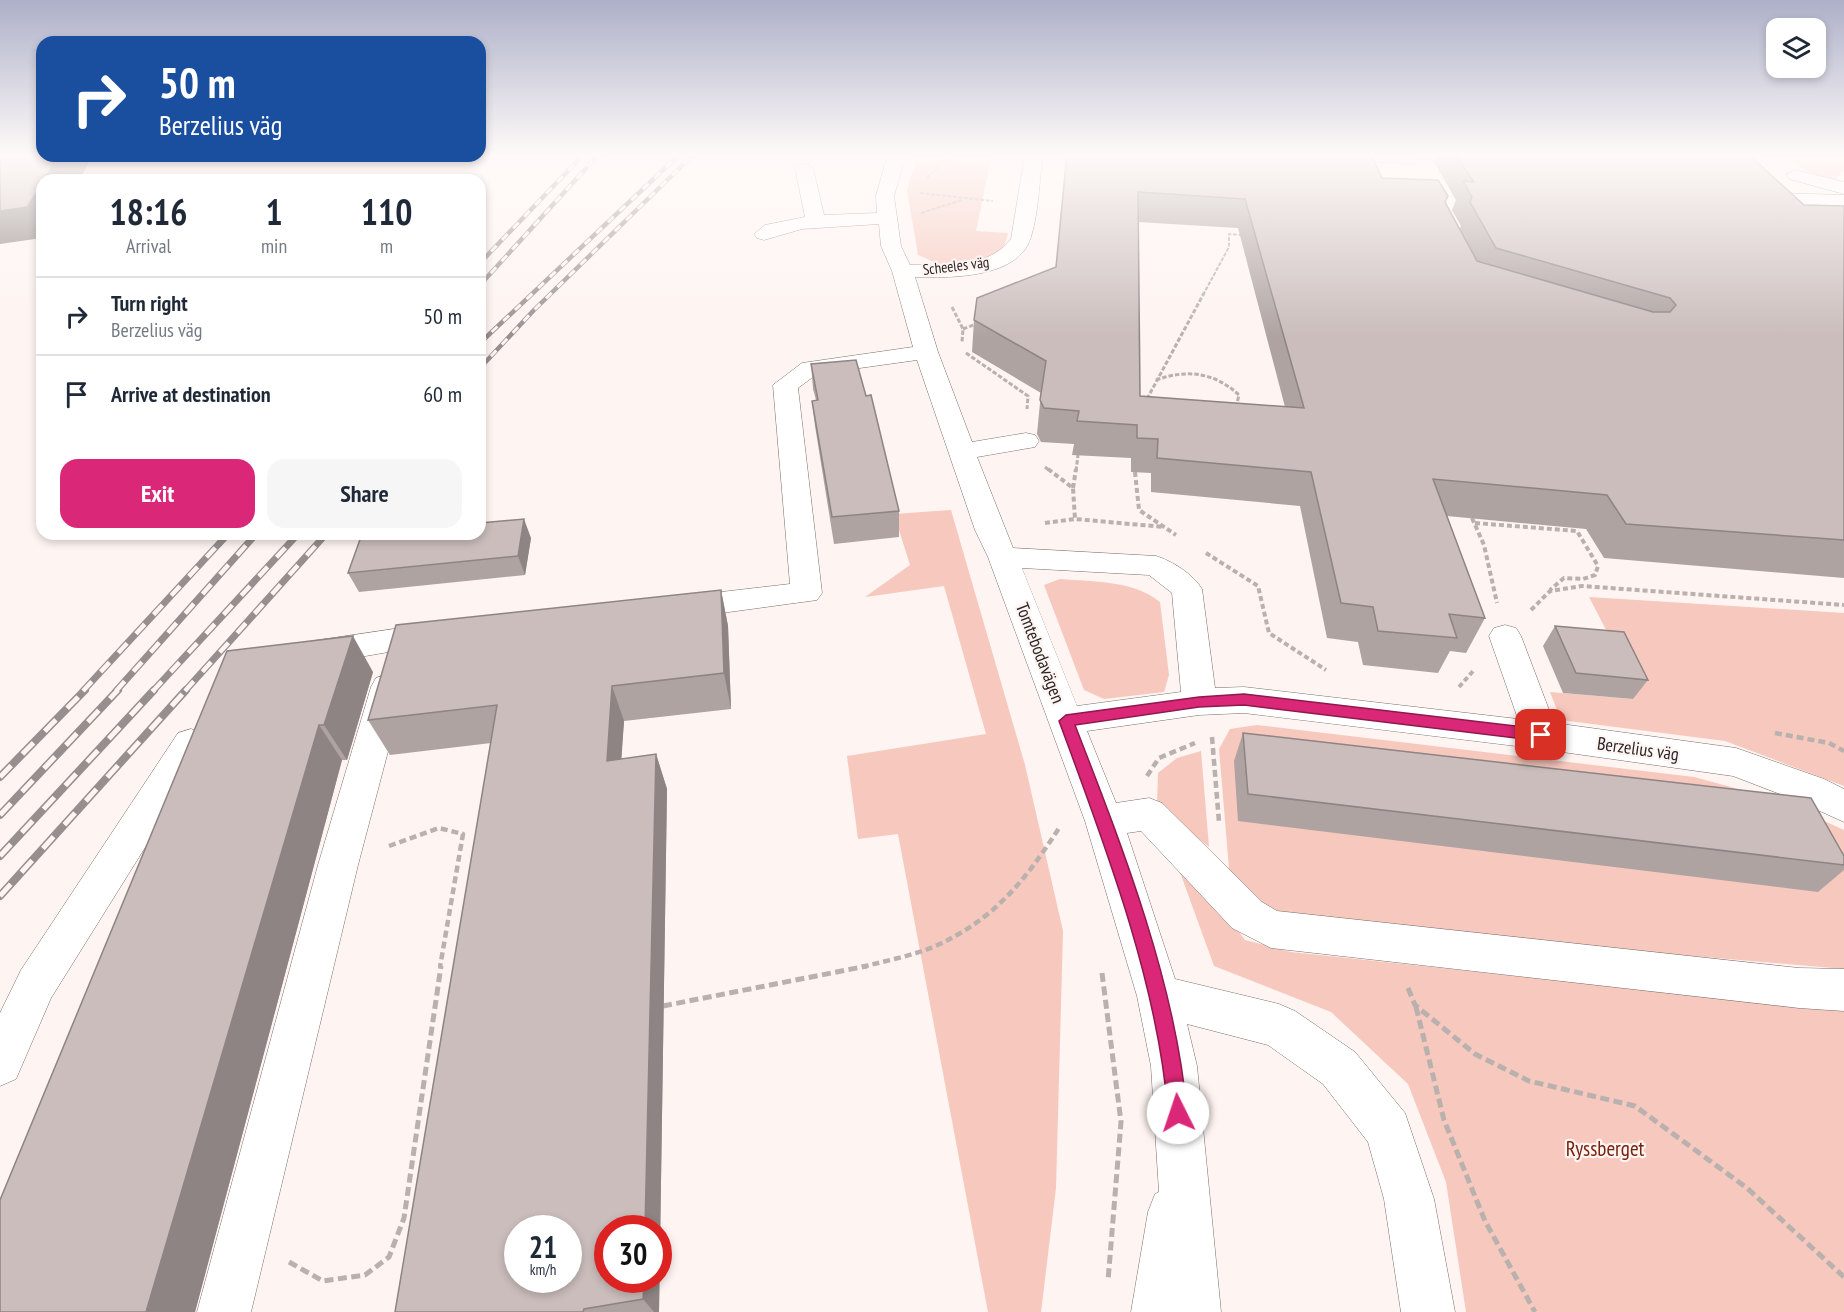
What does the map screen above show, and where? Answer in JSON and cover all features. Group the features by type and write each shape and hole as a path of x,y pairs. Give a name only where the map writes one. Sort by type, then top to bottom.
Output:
{"street":[{"path":"814,215 816,223"},
{"name":"Scheeles väg","path":"903,272 970,267 1003,259 1016,250 1021,239 1025,215"},
{"path":"1792,215 1802,225"},
{"path":"764,234 770,228 886,218"},
{"name":"Tomtebodavägen","path":"886,218 891,246 903,272 926,352 962,452 1104,821 1159,996 1174,1066 1194,1312"},
{"path":"639,612 806,593 785,386 810,368 926,352"},
{"path":"962,452 1026,441"},
{"path":"1003,558 1156,566 1187,589 1199,702"},
{"path":"1505,636 1541,735"},
{"path":"224,1312 338,865 419,638 290,656"},
{"name":"Berzelius väg","path":"1066,721 1199,702 1244,700 1541,735 1736,762 1811,790 1844,807"},
{"path":"0,1063 36,984 191,743"},
{"path":"1104,821 1149,814 1247,915 1271,929 1388,944 1799,988 1844,990"},
{"path":"1159,996 1279,1026 1339,1068 1388,1130 1410,1199 1428,1312"},
{"name":"Tomtebodavägen","path":"1158,1312 1181,1160"}],"path":[{"path":"1146,401 1149,391 1229,248 1229,234 1240,235"},
{"path":"1156,380 1174,372 1200,373 1226,382 1239,395 1236,409 1228,413"},
{"path":"1149,391 1152,397"},
{"path":"1073,488 1078,455"},
{"path":"1136,472 1139,510 1164,527"},
{"path":"1472,518 1484,546 1505,636"},
{"path":"1459,687 1505,636 1563,578 1584,579 1595,575 1598,566 1577,531 1475,523"},
{"path":"1550,591 1582,586 1844,604"},
{"path":"1223,739 1212,737 1224,891"},
{"path":"663,1006 862,967 933,947 994,911 1032,871 1059,829 1104,821"},
{"path":"239,1256 268,1251 323,1281 365,1275 389,1257 404,1218 430,1029 463,834 440,828 338,865"},
{"path":"1059,829 1063,840"},
{"path":"1388,944 1415,1005 1444,1120 1485,1221 1535,1312"},
{"path":"1101,964 1121,1122 1108,1288"},
{"path":"1415,1005 1475,1054 1529,1081 1635,1106 1747,1188 1844,1277"}],"green space":[{"path":"911,215 979,215 976,231 1008,233 1004,248 994,256 972,262 943,266 918,255"},
{"path":"951,510 1025,765 1063,931 1056,1188 1041,1312 988,1312 898,834 858,839 847,756 986,734 944,586 865,597 910,565 894,514"},
{"path":"1060,579 1112,583 1138,590 1160,602 1169,675 1164,692 1104,699 1084,690 1044,585"},
{"path":"1589,597 1844,613 1844,786 1725,741 1561,720 1550,692 1633,699 1617,651"},
{"path":"1257,725 1694,777 1775,799 1844,830 1844,969 1273,920 1230,880 1219,749 1230,729"},
{"path":"1201,751 1209,847 1157,805 1158,773 1177,758"},
{"name":"Ryssberget","path":"1186,862 1245,940 1291,952 1844,1011 1844,1312 1466,1312 1446,1182 1408,1084 1331,1012 1214,966 1177,864"}],"building":[{"path":"1061,215 1138,215 1140,396 1304,408 1250,215 1452,215 1477,261 1653,312 1670,312 1676,305 1670,298 1496,248 1477,215 1844,215 1844,540 1626,524 1607,495 1433,479 1485,618 1449,614 1457,638 1378,631 1373,607 1341,603 1311,472 1157,458 1158,439 1137,438 1137,425 1077,421 1079,411 1044,408 1040,400 1046,361 974,320 977,298 1056,267"},
{"path":"856,360 866,396 871,395 899,511 832,517 812,401 818,400 811,364"},
{"path":"524,519 518,556 348,573 360,540 486,540 486,522"},
{"path":"721,590 724,673 612,686 607,761 656,754 645,1215 594,1215 594,1293 643,1293 643,1299 584,1309 583,1312 395,1312 497,705 368,720 396,625"},
{"path":"1555,626 1624,632 1648,680 1576,673"},
{"path":"353,636 324,725 319,725 146,1312 0,1312 0,1200 227,651"},
{"path":"1243,733 1811,798 1844,856 1844,865 1248,794"}],"railway":[{"path":"486,257 526,215"},
{"path":"486,278 543,215"},
{"path":"486,337 615,215"},
{"path":"486,362 534,310 631,215"},
{"path":"83,691 222,540"},
{"path":"116,691 251,540"},
{"path":"153,691 292,540"},
{"path":"185,691 321,540"},
{"path":"0,777 85,690"},
{"path":"0,815 118,690"},
{"path":"0,856 154,690"},
{"path":"0,896 186,690"}],"route":[{"path":"1178,1113 1174,1066 1159,996 1104,821 1066,721 1199,702 1244,700 1541,735"}]}
